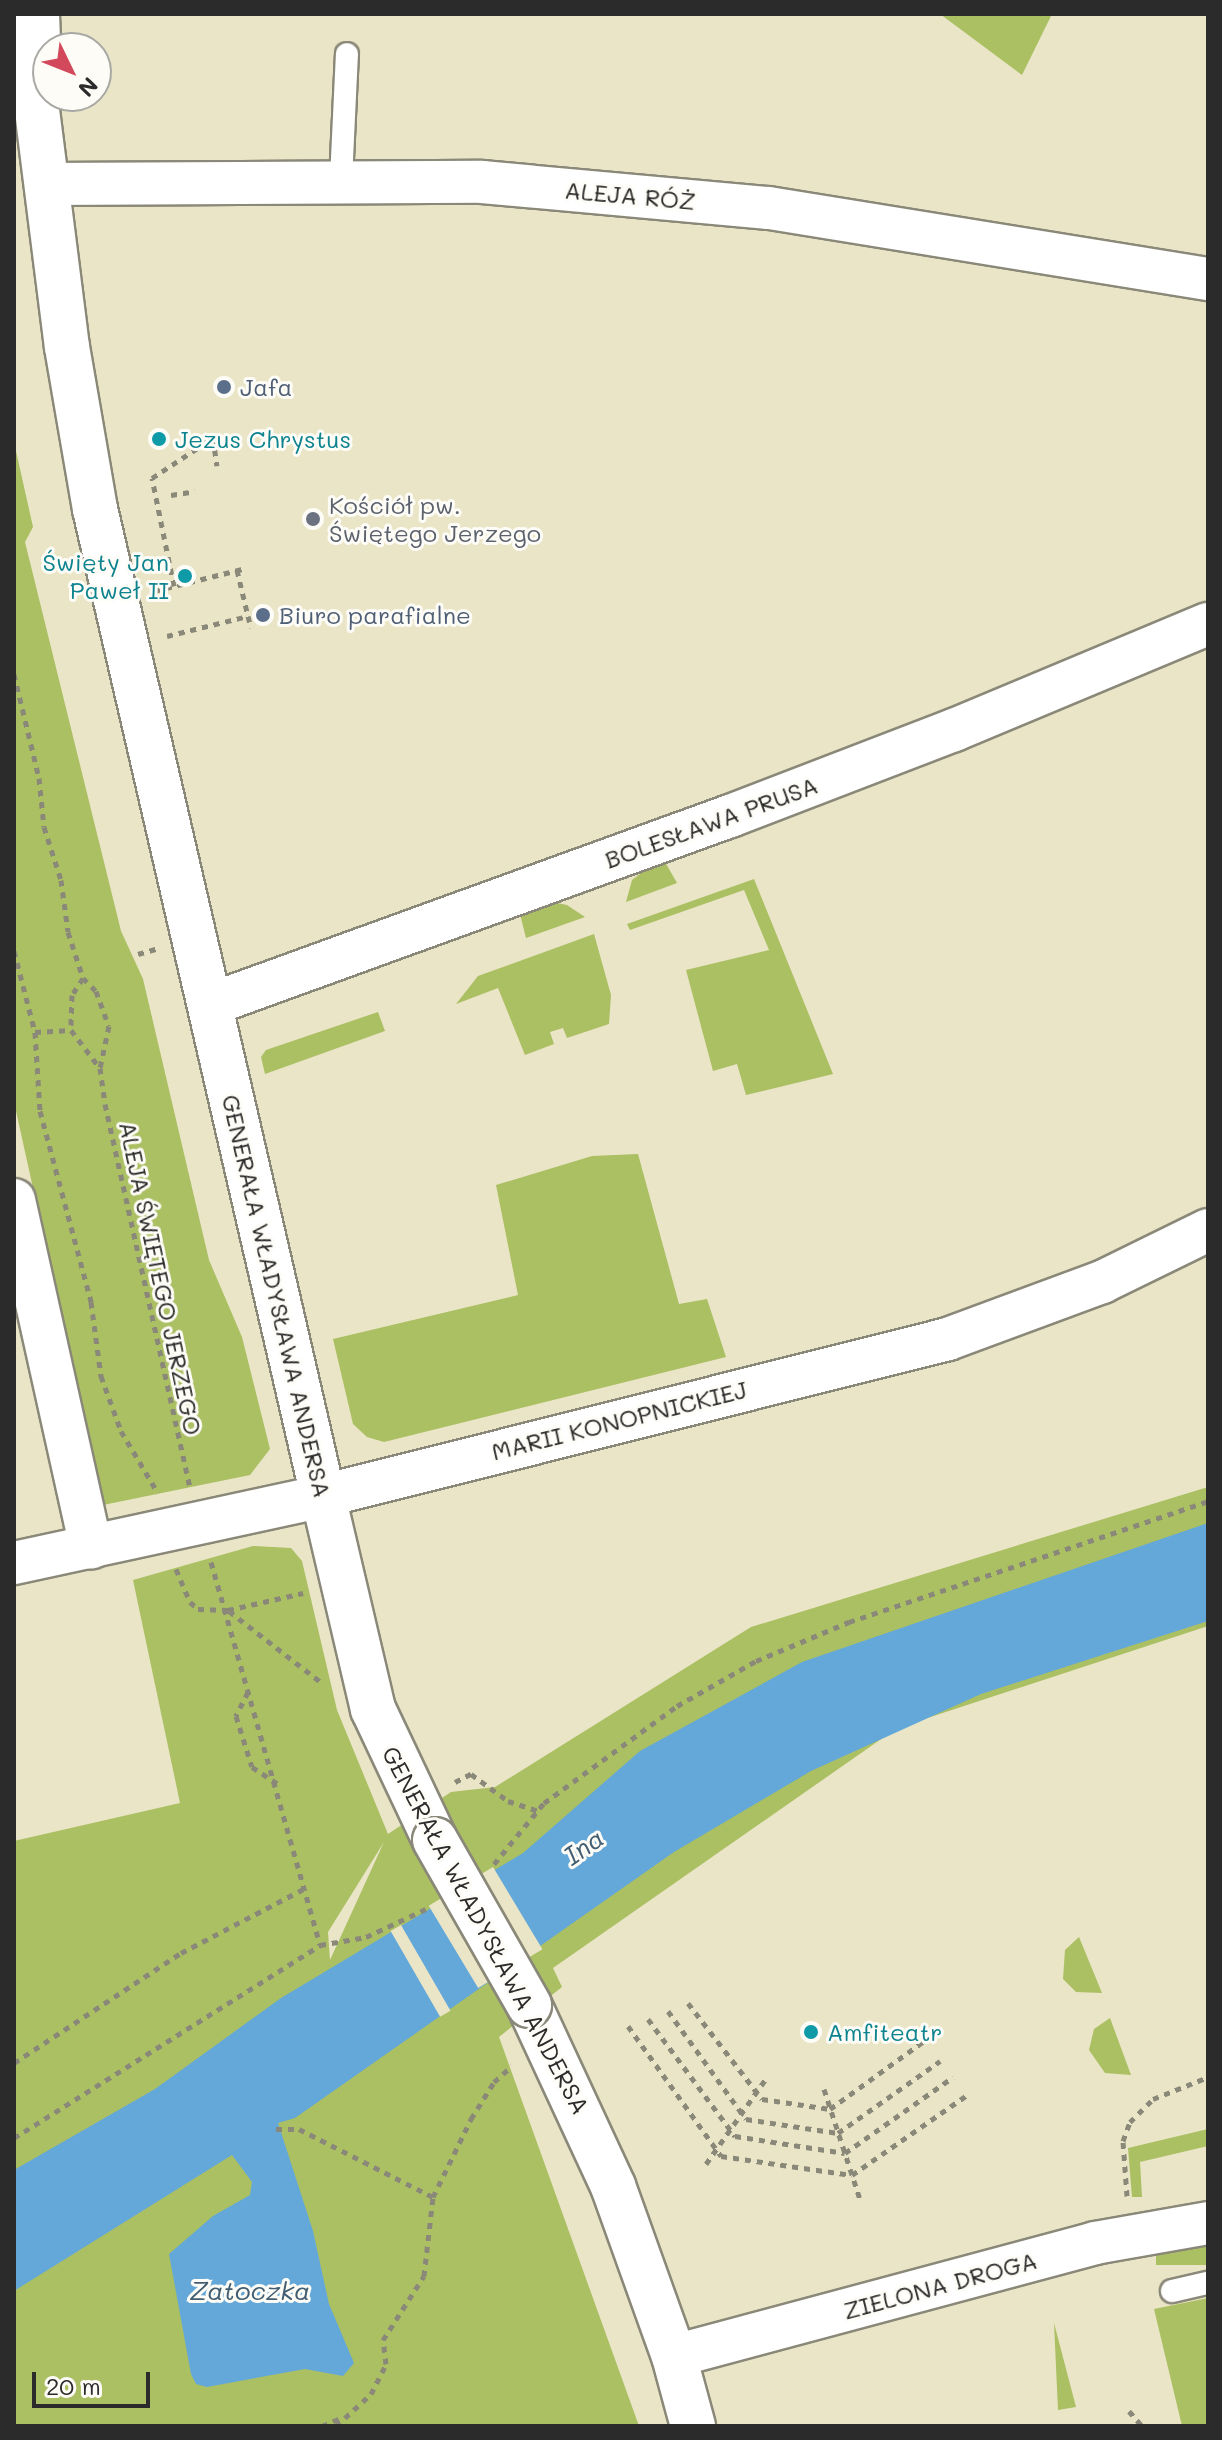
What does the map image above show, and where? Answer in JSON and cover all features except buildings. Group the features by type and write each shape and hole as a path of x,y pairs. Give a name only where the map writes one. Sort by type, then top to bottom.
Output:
{"street":[{"name":"GENERAŁA WŁADYSŁAWA ANDERSA","path":"14,49 32,97"},
{"name":"GENERAŁA WŁADYSŁAWA ANDERSA","path":"37,112 95,509 373,1709 435,1840 529,2005 585,2116 674,2356 693,2426"},
{"name":"ALEJA RÓŻ","path":"46,184 341,180 482,182 769,208 1208,279"},
{"name":"BOLESŁAWA PRUSA","path":"209,1005 772,800 1208,624"},
{"path":"14,1200 91,1548"},
{"name":"MARII KONOPNICKIEJ","path":"14,1563 323,1496 948,1339 1102,1282 1208,1230"},
{"name":"ZIELONA DROGA","path":"674,2356 1095,2243 1208,2223"}],"lane":[{"path":"341,180 347,54"},
{"path":"1172,2291 1208,2283"}],"path":[{"path":"174,586 152,478 213,438 217,466"},
{"path":"171,495 195,491"},
{"path":"153,592 240,570 251,628"},
{"path":"162,637 248,616"},
{"name":"ALEJA ŚWIĘTEGO JERZEGO","path":"14,674 39,778 44,827 61,880 68,932 83,978 96,991 109,1026 100,1068 193,1494"},
{"path":"14,951 35,1032 40,1111 91,1302 101,1376 121,1431 156,1481 166,1531 190,1602 198,1609 228,1610 315,1591"},
{"path":"35,1032 71,1030 72,995 83,978"},
{"name":"ALEJA ŚWIĘTEGO JERZEGO","path":"71,1030 100,1068"},
{"path":"480,1873 505,1857 538,1811 665,1715 756,1661 849,1622 1208,1501"},
{"path":"206,1548 228,1610 248,1690 307,1887 320,1945"},
{"path":"228,1610 328,1687"},
{"path":"248,1690 236,1716 252,1767 277,1784"},
{"path":"442,1789 471,1774 508,1801 538,1811"},
{"path":"14,2063 181,1953 307,1887"},
{"path":"14,2138 320,1945 366,1937 432,1905"},
{"path":"688,2003 762,2099 830,2109 924,2041"},
{"path":"668,2011 746,2119 838,2133 940,2061"},
{"path":"648,2019 735,2136 845,2153 953,2077"},
{"path":"628,2026 721,2156 852,2175 967,2095"},
{"path":"336,2426 371,2394 386,2364 383,2340 424,2276 433,2197 494,2082 516,2063"},
{"path":"1128,2202 1123,2141 1130,2122 1153,2099 1208,2077"},
{"path":"706,2164 765,2080"},
{"path":"824,2089 860,2199"},
{"path":"276,2129 299,2129 433,2197"},
{"path":"1129,2411 1142,2426"},
{"path":"322,2426 346,2415"}],"green space":[{"path":"940,14 1052,14 1022,75"},
{"path":"14,442 33,527 25,542 121,931 143,979 209,1260 242,1337 270,1449 250,1475 103,1505 14,1102"},
{"path":"656,862 665,862 677,883 626,902 632,880"},
{"path":"754,879 833,1074 746,1095 737,1064 713,1071 686,970 769,950 744,890 630,930 627,924"},
{"path":"547,901 567,905 585,917 526,938 520,914"},
{"path":"594,934 611,995 609,1024 567,1038 563,1028 550,1032 554,1044 525,1055 498,988 456,1004 478,976"},
{"path":"378,1012 385,1031 265,1074 261,1057 266,1050"},
{"path":"638,1154 679,1304 707,1299 726,1357 384,1442 367,1437 353,1424 333,1339 518,1295 496,1185 592,1156"},
{"path":"1208,1487 1208,1626 897,1728 553,1968 562,1987 499,2037 639,2426 14,2426 14,1841 180,1803 133,1580 253,1546 291,1548 302,1561 337,1710 388,1834 451,1792 495,1787 751,1627","holes":["384,1842 330,1960 328,1932"]},
{"path":"1079,1937 1102,1993 1076,1992 1063,1979 1065,1950"},
{"path":"1110,2018 1131,2075 1105,2073 1089,2050 1094,2029"},
{"path":"1208,2129 1208,2146 1140,2162 1142,2197 1132,2197 1128,2148"},
{"path":"1156,2245 1208,2245 1208,2265 1156,2265"},
{"path":"1208,2298 1208,2426 1182,2426 1154,2309"},
{"path":"1054,2323 1076,2407 1058,2410"}],"water":[{"path":"1208,1523 1208,1621 981,1694 811,1771 674,1852 295,2118 278,2123 313,2231 329,2304 354,2363 343,2376 305,2369 207,2387 196,2384 191,2374 169,2254 213,2216 250,2195 252,2182 232,2155 14,2291 14,2170 155,2089 281,1998 523,1853 640,1751 802,1662"}],"pier":[{"path":"493,1867 542,1949 478,1988 429,1906"},
{"path":"401,1925 450,2011 440,2017 391,1931"}],"place":[{"name":"Jafa","path":"224,387"},
{"name":"Jezus Chrystus","path":"159,439"},
{"name":"Kościół pw. Świętego Jerzego","path":"313,519"},
{"name":"Święty Jan Paweł II","path":"185,576"},
{"name":"Biuro parafialne","path":"263,615"},
{"name":"Amfiteatr","path":"811,2032"}],"water label":[{"name":"Ina","path":"584,1847"},
{"name":"Zatoczka","path":"250,2291"}]}
